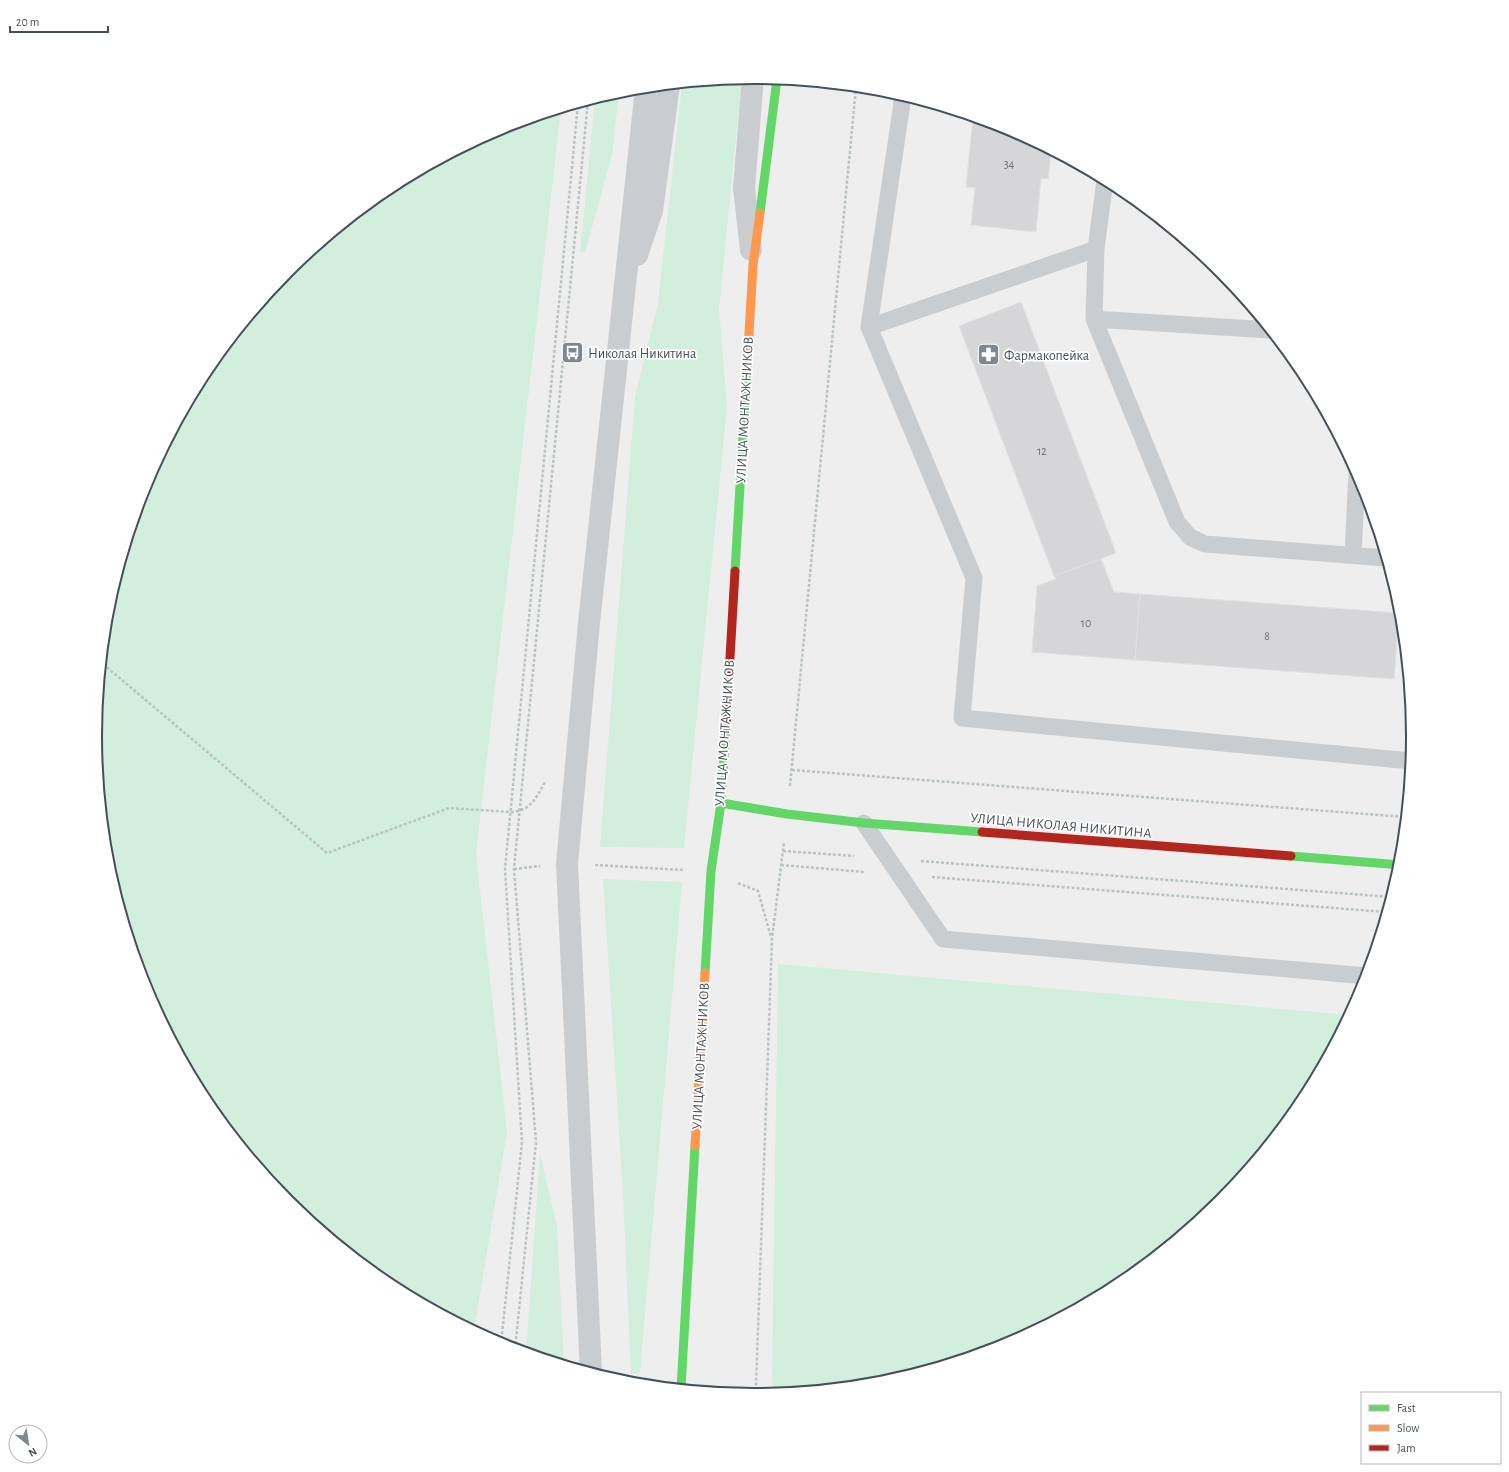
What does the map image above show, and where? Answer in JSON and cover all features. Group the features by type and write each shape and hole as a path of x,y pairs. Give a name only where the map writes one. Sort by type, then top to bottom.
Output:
{"street":[{"path":"752,84 744,188 753,265"},
{"name":"УЛИЦА МОНТАЖНИКОВ","path":"680,1383 712,871 720,803 753,265 776,85"},
{"path":"625,290 652,211 668,90"},
{"path":"591,1367 566,864 588,623 645,94"},
{"name":"УЛИЦА НИКОЛАЯ НИКИТИНА","path":"720,803 787,814 864,823 1394,864"}],"lane":[{"path":"902,101 868,327 974,578 962,718 1405,760"},
{"path":"1104,186 1096,249 1094,319 1177,522 1190,537 1205,544 1381,558"},
{"path":"868,327 1096,249"},
{"path":"1094,319 1264,330"},
{"path":"1353,555 1356,485"},
{"path":"864,823 943,939 1361,975"}],"path":[{"path":"757,1388 772,939 787,814 855,93"},
{"path":"516,1342 536,1142 514,869 588,106"},
{"path":"502,1337 522,1142 505,869 578,109"},
{"path":"106,667 326,853 450,808 519,812 534,802 546,780"},
{"path":"792,770 1401,817"},
{"path":"783,851 1386,897"},
{"path":"514,869 566,864 712,871 758,891 772,939"},
{"path":"781,865 1382,912"}],"green space":[{"path":"741,84 719,309 727,406 684,848 600,847 635,396 658,303 682,89 712,85"},
{"path":"618,99 612,155 585,253 580,252 594,104"},
{"path":"560,114 476,854 507,1132 475,1325 428,1301 392,1278 358,1253 293,1197 264,1166 237,1133 212,1098 190,1062 152,986 137,946 115,863 108,821 102,736 104,693 108,651 115,609 137,526 152,486 190,410 212,374 237,339 264,306 293,275 358,219 392,194 429,171 466,151 505,134"},
{"path":"603,879 682,882 640,1372 631,1375 623,1195"},
{"path":"778,964 1343,1015 1319,1062 1297,1098 1272,1133 1245,1166 1216,1197 1184,1226 1117,1278 1080,1301 1043,1321 964,1353 923,1366 840,1382 797,1387 774,1388 772,1380"},
{"path":"540,1154 557,1226 564,1359 526,1346"}],"building":[{"path":"972,122 1004,134 1051,155 1048,179 1041,178 1036,232 971,225 975,188 966,187"},
{"path":"1021,302 1116,553 1054,576 959,326"},
{"path":"1101,559 1114,592 1140,594 1135,660 1032,652 1037,586 1056,579 1054,576"},
{"path":"1140,594 1395,613 1398,631 1394,679 1135,660"}],"traffic: fast":[{"path":"760,213 776,85"},
{"path":"735,571 747,368"},
{"path":"705,973 711,871 721,803 726,727"},
{"path":"721,803 787,814 864,823 982,832"},
{"path":"1291,856 1394,864"},
{"path":"681,1383 695,1146"}],"traffic: slow":[{"path":"747,368 753,265 760,213"},
{"path":"695,1146 705,973"}],"traffic: jam":[{"path":"726,727 735,571"},
{"path":"982,832 1291,856"}],"place":[{"name":"Николая Никитина","path":"572,353"},
{"name":"Фармакопейка","path":"989,355"}]}
